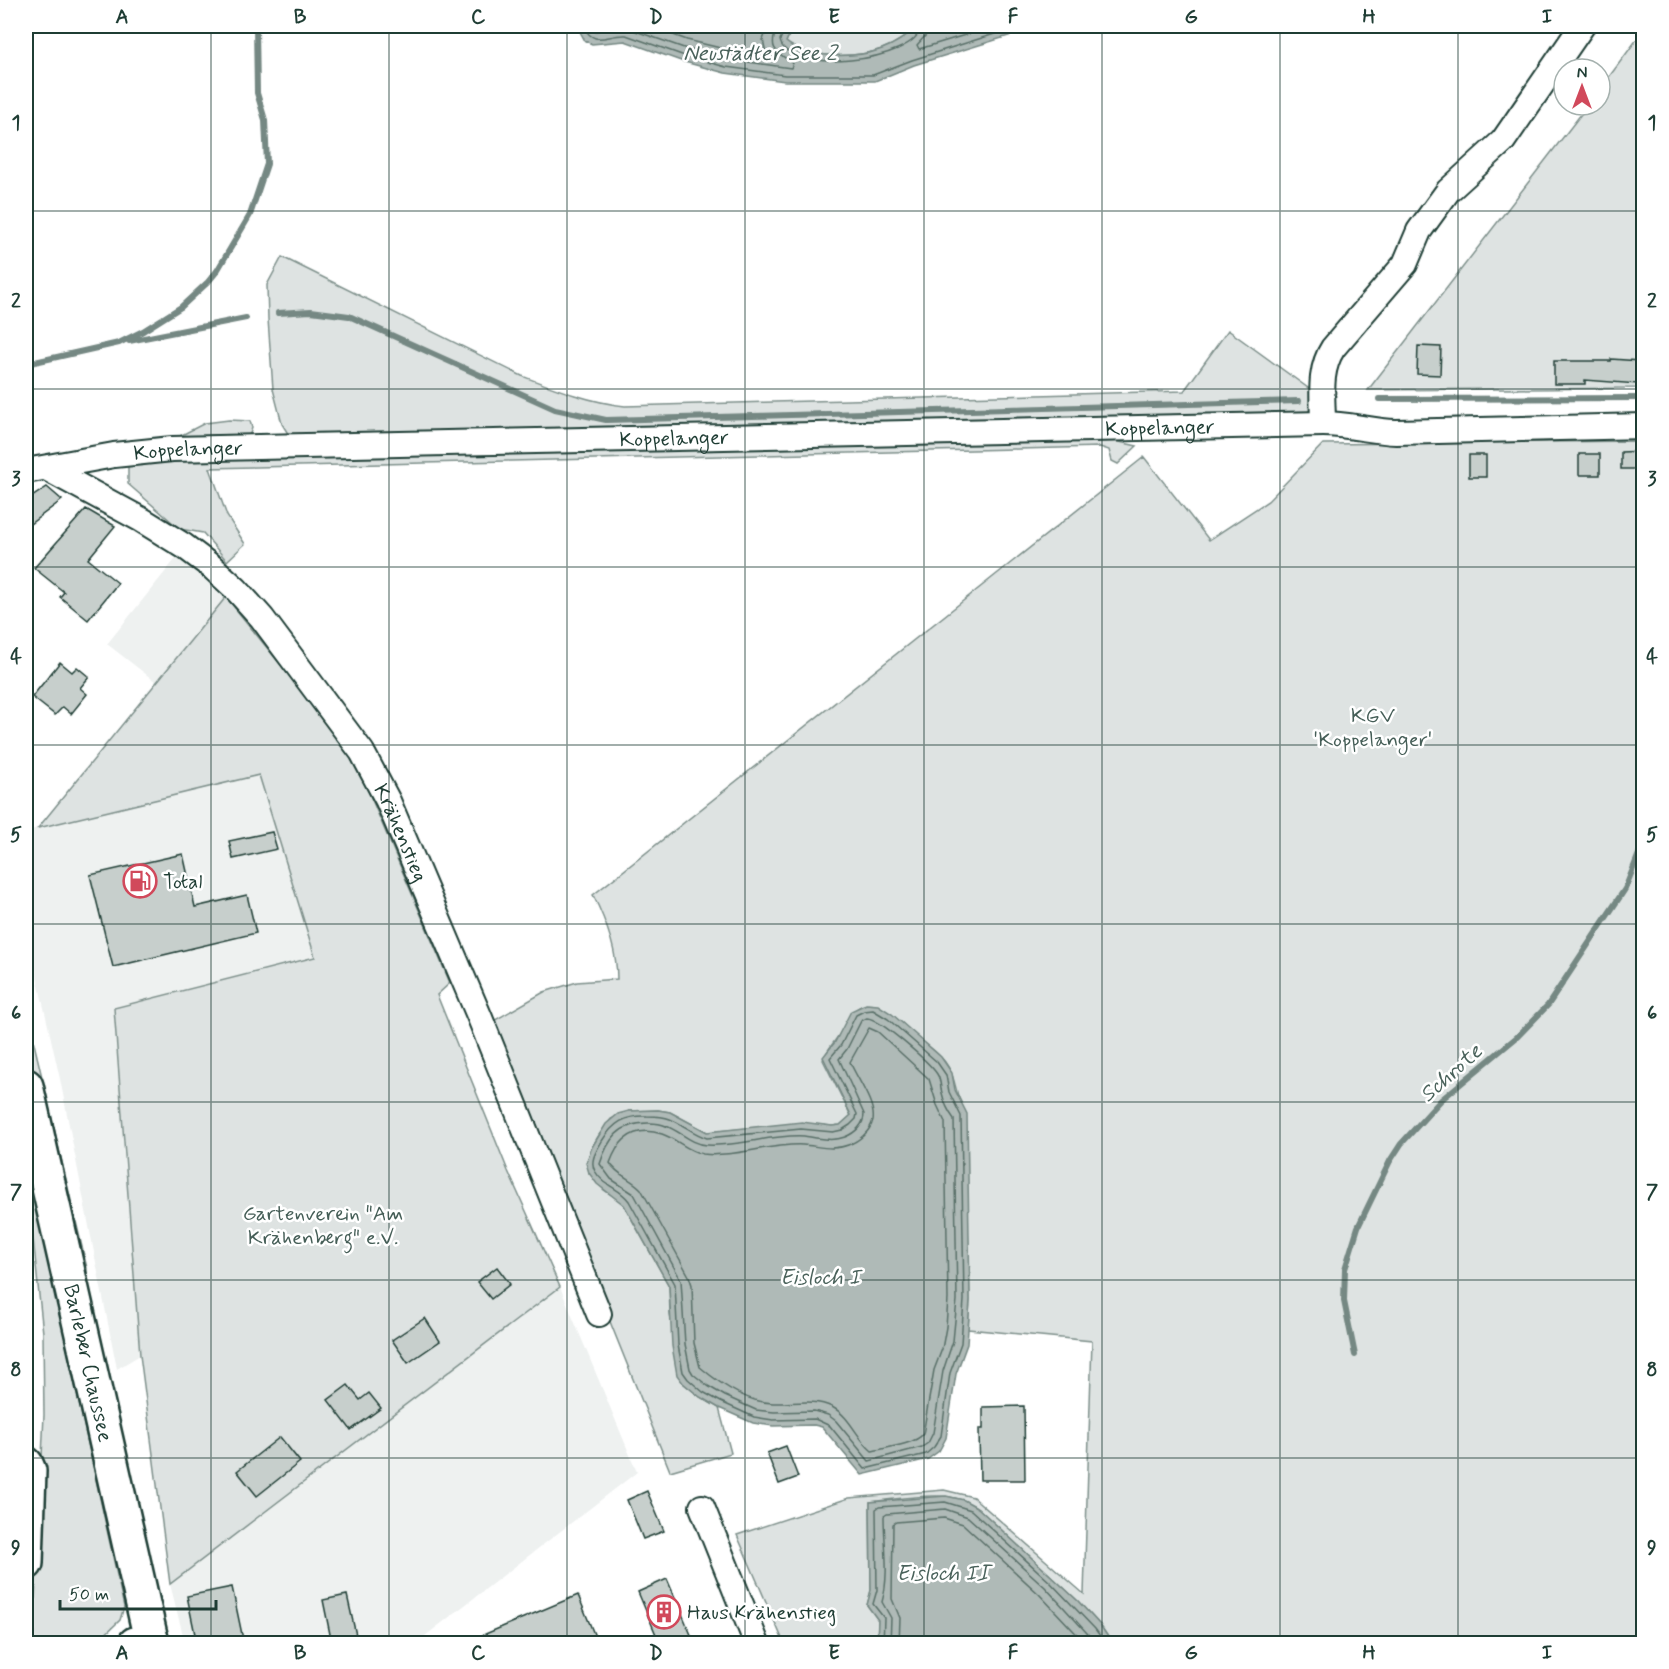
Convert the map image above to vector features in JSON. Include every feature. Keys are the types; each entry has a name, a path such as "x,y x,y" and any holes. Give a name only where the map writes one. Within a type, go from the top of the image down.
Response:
{"main road":[{"name":"Barleber Chaussee","path":"26,1086 146,1642"},
{"path":"26,1464 29,1471 26,1563"}],"street":[{"path":"1323,424 1323,371 1333,348 1405,264 1419,231 1448,191 1503,141 1582,26"},
{"name":"Koppelanger","path":"36,469 102,457 172,450 1323,424 1341,424 1396,432 1644,426"},
{"name":"Krähenstieg","path":"36,469 142,520 184,546 212,567 262,618 358,746 380,783 402,834 484,1029 599,1314"},
{"path":"702,1507 757,1644"}],"shaded area":[{"path":"178,556 226,597 156,682 107,644"},
{"path":"259,775 315,958 114,1009 140,1355 117,1369 60,1079 26,928 26,831"},
{"path":"560,1287 637,1472 416,1643 185,1643 170,1584"}],"green space":[{"path":"793,26 917,26 892,45 882,49 859,54 832,55 806,52 786,42"},
{"path":"1643,31 1643,388 1368,390 1579,117 1612,117 1612,73"},
{"path":"282,257 522,376 586,398 625,406 1184,391 1228,330 1315,393 1312,408 1303,418 290,437 282,424 273,389 268,319 267,285"},
{"path":"229,420 250,421 252,428 248,439 172,440 205,423"},
{"path":"1106,439 1137,446 1118,464 1112,461 1109,450 1100,447 210,468 227,516 245,544 227,561 203,533 180,529 128,484 128,465 136,460"},
{"name":"KGV 'Koppelanger'","path":"1643,441 1643,1643 1112,1643 1100,1625 1078,1601 978,1508 954,1498 926,1496 870,1502 871,1591 867,1605 878,1620 877,1643 784,1643 737,1535 849,1498 944,1490 973,1497 1084,1594 1092,1341 968,1329 970,1300 965,1111 959,1100 952,1073 939,1055 899,1020 880,1007 861,1006 853,1012 823,1060 851,1116 840,1125 802,1123 707,1132 670,1112 629,1111 611,1119 592,1147 589,1173 604,1190 622,1202 669,1286 670,1315 683,1383 700,1397 719,1408 731,1453 670,1471 490,1023 544,992 577,982 617,979 610,936 593,895 1144,457 1209,540 1268,501 1323,444"},
{"name":"Gartenverein \"Am Krähenberg\" e.V.","path":"226,597 352,753 450,983 437,995 508,1171 560,1287 170,1584 140,1355 114,1008 315,957 259,775 38,828"},
{"path":"32,1035 87,1268 88,1307 27,1045"},
{"path":"26,1171 28,1171 124,1607 120,1620 96,1643 33,1643 44,1415 43,1333"}],"water":[{"name":"Neustädter See 2","path":"577,26 793,26 786,42 795,48 819,54 846,55 872,52 892,45 917,26 1041,26 914,65 875,81 785,81 725,73 681,61 625,41 592,44 585,41"},
{"name":"Eisloch I","path":"866,1004 878,1005 892,1014 941,1057 952,1073 955,1090 967,1114 970,1300 967,1344 956,1374 946,1438 939,1451 928,1459 862,1475 822,1427 814,1425 773,1426 753,1423 719,1408 700,1397 683,1383 677,1375 672,1346 669,1286 624,1205 597,1184 589,1173 586,1163 592,1147 606,1124 618,1114 629,1111 670,1112 707,1132 802,1122 840,1125 851,1115 823,1057 835,1042 851,1011"},
{"name":"Eisloch II","path":"946,1496 964,1500 978,1508 1078,1601 1100,1625 1112,1643 877,1643 878,1620 867,1605 871,1590 870,1502"}],"building":[{"path":"1418,346 1441,347 1440,375 1417,374"},
{"path":"1611,359 1640,361 1638,384 1585,380 1585,384 1554,384 1554,361 1611,361"},
{"path":"1644,451 1644,469 1621,469 1621,452"},
{"path":"1579,454 1600,454 1600,475 1579,475"},
{"path":"1469,455 1486,455 1486,477 1469,477"},
{"path":"47,487 62,500 26,527 26,501"},
{"path":"86,509 115,526 88,559 118,583 88,620 60,597 64,592 34,568"},
{"path":"60,662 72,672 77,667 89,677 80,688 87,694 71,714 63,707 55,715 32,697"},
{"path":"272,832 277,849 233,859 229,841"},
{"path":"183,854 195,907 247,895 256,933 113,967 90,875"},
{"path":"497,1267 510,1284 491,1299 477,1282"},
{"path":"425,1318 440,1341 408,1363 392,1340"},
{"path":"348,1385 360,1400 369,1393 381,1408 351,1430 328,1400"},
{"path":"1024,1406 1025,1480 980,1480 979,1429 983,1429 983,1407"},
{"path":"280,1437 300,1462 257,1496 237,1471"},
{"path":"786,1446 798,1477 779,1484 767,1453"},
{"path":"647,1491 664,1531 643,1539 627,1500"},
{"name":"Haus Krähenstieg","path":"667,1579 695,1644 660,1644 638,1592"},
{"path":"232,1587 244,1644 197,1644 187,1596"},
{"path":"347,1595 358,1644 332,1644 323,1600"},
{"path":"578,1595 598,1644 464,1644 464,1643"}],"waterway":[{"path":"26,364 119,343 181,307 217,271 250,215 267,164 265,120 257,93 256,26"},
{"path":"278,313 311,311 349,316 555,409 606,420 1299,401"},
{"path":"129,341 246,318"},
{"path":"1379,399 1644,398"},
{"name":"Schrote","path":"1355,1355 1344,1301 1345,1269 1358,1227 1390,1161 1401,1144 1441,1100 1517,1037 1548,1005 1625,889 1644,841"}],"place":[{"name":"Total","path":"140,881"},
{"name":"Haus Krähenstieg","path":"664,1612"}]}
